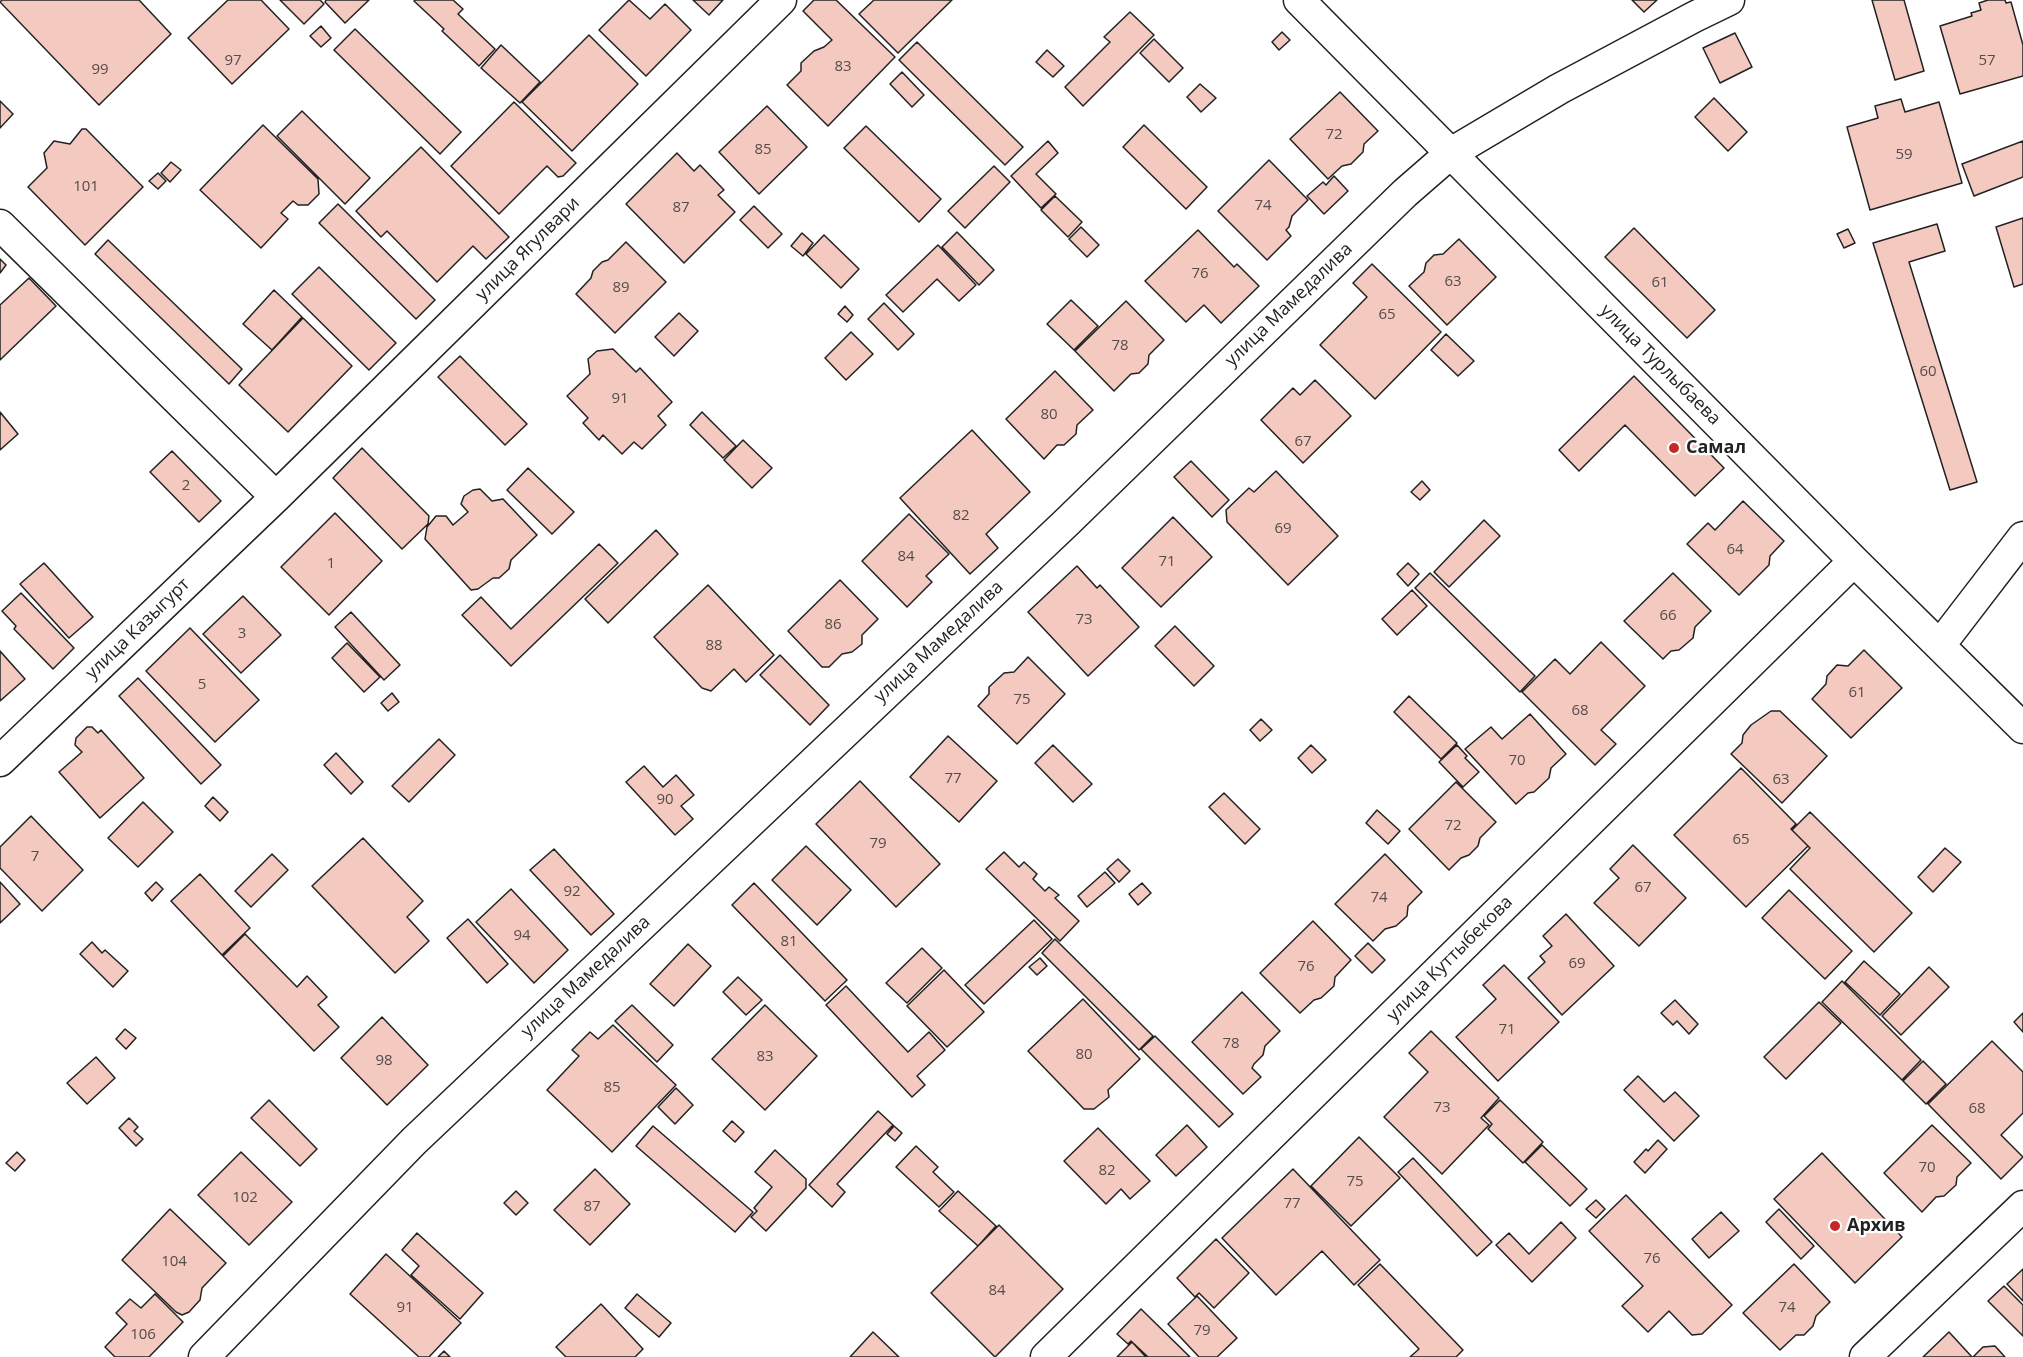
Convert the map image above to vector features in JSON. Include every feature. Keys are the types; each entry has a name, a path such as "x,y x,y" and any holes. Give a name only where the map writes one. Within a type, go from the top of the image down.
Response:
{"street":[{"name":"улица Ягулвари","path":"276,497 781,0"},
{"name":"улица Турлыбаева","path":"1299,0 1854,561 2023,728"},
{"name":"улица Мамедалива","path":"204,1357 414,1141 1067,522 1405,193 1451,153 1559,89 1729,0"},
{"path":"0,225 276,497"},
{"name":"улица Казыгурт","path":"0,762 276,497"},
{"path":"1940,645 2023,537"},
{"name":"улица Куттыбекова","path":"1046,1357 1854,561"},
{"path":"1865,1357 2023,1206"}],"building":[{"path":"2,0 139,0 171,34 99,105 0,2"},
{"path":"228,0 261,0 289,29 232,84 188,38"},
{"path":"280,0 320,0 324,4 304,24"},
{"path":"326,0 369,0 345,23 325,2"},
{"path":"415,0 453,0 463,9 458,14 495,49 479,66 442,31 444,29"},
{"path":"629,0 650,19 665,4 691,30 646,76 599,30"},
{"path":"693,0 723,0 709,15"},
{"path":"814,0 836,0 895,57 828,126 787,85 801,71 801,63 814,51 824,47 832,40 803,11"},
{"path":"874,0 952,0 898,53 859,14"},
{"path":"1632,0 1657,0 1644,12"},
{"path":"1872,0 1904,0 1924,71 1895,80"},
{"path":"1988,0 2011,2 2023,45 2023,76 1960,94 1940,26 1972,16 1971,13 1981,10 1979,3"},
{"path":"1130,12 1154,35 1083,106 1065,87 1110,42 1104,37"},
{"path":"321,26 331,38 321,47 310,36"},
{"path":"355,29 461,132 440,154 334,50"},
{"path":"1282,32 1290,40 1279,50 1272,42"},
{"path":"1735,33 1752,67 1720,83 1703,48"},
{"path":"589,35 638,84 572,151 522,102"},
{"path":"1154,39 1183,68 1169,82 1140,53"},
{"path":"917,42 1023,147 1005,165 899,60"},
{"path":"501,45 540,82 520,103 481,68"},
{"path":"1047,50 1064,66 1053,77 1036,62"},
{"path":"902,72 924,95 912,107 890,84"},
{"path":"1200,84 1216,98 1201,112 1187,97"},
{"path":"1340,92 1378,131 1364,144 1363,152 1351,164 1342,166 1328,179 1290,139"},
{"path":"1714,98 1747,132 1728,151 1695,117"},
{"path":"1901,99 1905,112 1939,102 1962,183 1870,210 1847,127 1878,118 1875,106"},
{"path":"0,101 13,114 0,128"},
{"path":"514,102 576,163 563,176 558,177 547,166 499,214 451,166"},
{"path":"767,106 807,147 759,194 719,152"},
{"path":"302,111 370,178 345,204 277,136"},
{"path":"263,125 318,179 319,194 308,205 298,205 293,201 281,213 288,219 261,248 200,190"},
{"path":"1144,125 1207,187 1186,209 1123,147"},
{"path":"866,126 941,199 919,222 844,148"},
{"path":"82,129 86,129 143,187 85,245 28,187 47,168 44,153 54,141 70,144"},
{"path":"1048,141 1058,153 1036,174 1056,194 1041,208 1011,176"},
{"path":"2023,141 2023,177 1974,196 1962,164"},
{"path":"421,147 509,237 486,259 473,246 437,282 387,231 381,237 356,211"},
{"path":"677,153 694,171 700,165 724,190 718,195 735,212 684,263 626,204"},
{"path":"1269,160 1308,200 1292,216 1286,230 1291,236 1267,260 1218,211"},
{"path":"171,162 181,170 170,182 161,173"},
{"path":"994,166 1010,182 965,228 948,211"},
{"path":"158,173 166,181 158,189 149,181"},
{"path":"1334,176 1348,191 1324,214 1307,196 1323,182 1326,185"},
{"path":"1055,196 1082,222 1068,237 1041,210"},
{"path":"338,204 435,300 416,319 319,223"},
{"path":"754,206 782,234 768,248 740,220"},
{"path":"2023,218 2023,284 2014,287 1996,227"},
{"path":"1937,224 1945,251 1909,262 1977,482 1950,490 1873,243"},
{"path":"1081,227 1099,245 1087,257 1069,239"},
{"path":"1634,228 1715,310 1687,338 1605,257"},
{"path":"1848,229 1855,243 1844,248 1837,234"},
{"path":"1198,230 1234,267 1237,264 1259,286 1221,323 1204,305 1186,322 1145,281"},
{"path":"957,232 994,270 979,285 942,247"},
{"path":"802,233 813,243 803,256 791,246"},
{"path":"824,235 859,269 841,288 806,254"},
{"path":"1459,239 1496,277 1447,325 1409,286 1424,272 1426,263 1434,255 1443,254"},
{"path":"108,240 242,369 229,384 95,254"},
{"path":"626,242 666,282 615,333 576,294 591,278 593,271"},
{"path":"938,245 976,285 959,301 937,279 903,312 886,295"},
{"path":"0,259 6,265 0,273"},
{"path":"1372,264 1441,332 1375,399 1320,345 1367,297 1353,283"},
{"path":"319,267 396,343 369,370 292,294"},
{"path":"29,278 56,306 0,360 0,305"},
{"path":"274,290 302,317 272,350 243,324"},
{"path":"1071,300 1098,326 1074,350 1047,324"},
{"path":"1126,301 1164,340 1149,355 1148,364 1139,373 1131,374 1114,391 1075,351"},
{"path":"884,303 914,334 898,350 868,319"},
{"path":"845,306 853,315 847,322 838,314"},
{"path":"679,313 698,331 674,356 655,337"},
{"path":"303,318 352,366 288,432 239,385"},
{"path":"851,332 873,354 846,380 825,358"},
{"path":"1446,334 1474,361 1458,376 1431,350"},
{"path":"613,349 636,372 640,368 672,402 658,416 666,425 642,449 634,442 622,454 603,435 599,440 583,423 588,418 567,396 590,374 588,359 597,351"},
{"path":"460,356 527,424 505,445 438,377"},
{"path":"1055,371 1093,410 1077,425 1076,434 1064,445 1057,445 1044,459 1006,419"},
{"path":"1634,376 1724,468 1695,496 1625,425 1579,471 1559,450"},
{"path":"1315,380 1351,416 1303,463 1261,420 1293,388 1300,395"},
{"path":"0,412 18,434 0,450"},
{"path":"702,412 736,446 723,458 690,425"},
{"path":"972,430 1030,492 986,534 998,548 970,574 900,498"},
{"path":"743,440 772,468 752,488 724,460"},
{"path":"362,448 429,516 428,524 402,549 333,478"},
{"path":"172,451 221,501 199,522 150,472"},
{"path":"1191,461 1229,500 1212,517 1174,477"},
{"path":"528,468 574,512 552,534 507,490"},
{"path":"1276,471 1338,536 1288,585 1227,522 1226,510 1249,488 1254,492"},
{"path":"1422,481 1430,490 1420,500 1411,492"},
{"path":"480,489 492,501 503,499 537,535 511,560 509,569 499,578 493,578 478,589 471,590 425,539 427,527 436,516 446,516 453,525 468,512 461,504 464,496 473,490"},
{"path":"1743,501 1784,541 1770,556 1769,565 1739,595 1687,544 1708,523 1715,530"},
{"path":"335,513 382,561 329,615 281,567"},
{"path":"909,514 949,554 926,576 932,582 907,607 862,561"},
{"path":"1173,517 1212,557 1161,607 1122,568"},
{"path":"1484,520 1500,536 1449,587 1434,572"},
{"path":"656,530 678,554 608,623 585,599"},
{"path":"599,544 618,563 511,666 462,615 481,597 511,629"},
{"path":"44,563 93,617 69,638 20,584"},
{"path":"1408,563 1419,574 1408,586 1397,574"},
{"path":"1077,566 1097,588 1100,585 1139,627 1088,676 1028,612"},
{"path":"1430,573 1535,676 1520,692 1415,588"},
{"path":"1673,573 1711,611 1695,627 1693,638 1679,650 1671,651 1663,659 1624,621"},
{"path":"840,580 878,619 862,635 862,644 852,652 842,654 829,667 822,667 788,631"},
{"path":"708,585 774,655 746,682 734,669 711,691 702,688 654,637"},
{"path":"1412,590 1427,606 1397,635 1382,619"},
{"path":"21,593 74,648 53,669 14,629 16,626 2,611"},
{"path":"243,596 281,635 241,673 203,634"},
{"path":"351,612 400,665 384,680 335,627"},
{"path":"1175,626 1214,666 1194,686 1155,646"},
{"path":"190,628 259,700 215,742 146,671"},
{"path":"1601,642 1645,686 1601,730 1616,744 1595,765 1522,692 1555,659 1570,674"},
{"path":"347,643 380,677 364,692 332,658"},
{"path":"1864,650 1902,688 1851,738 1812,699 1826,684 1827,676 1837,665 1848,666"},
{"path":"0,651 25,679 0,701"},
{"path":"780,655 829,705 810,725 760,675"},
{"path":"1028,657 1065,694 1017,744 978,706 989,694 989,687 1004,673 1014,672"},
{"path":"138,678 221,765 201,784 119,696"},
{"path":"392,693 399,702 388,711 381,703"},
{"path":"1409,696 1457,743 1441,759 1394,712"},
{"path":"1771,711 1780,711 1827,756 1782,803 1731,754 1742,743 1743,735 1751,725"},
{"path":"1530,714 1566,754 1551,768 1549,778 1516,804 1465,749 1491,727 1502,739"},
{"path":"1261,719 1272,730 1260,741 1250,730"},
{"path":"87,727 92,727 98,733 101,730 144,778 100,818 59,772 82,752 75,745 76,738"},
{"path":"948,736 997,781 959,822 910,777"},
{"path":"439,739 455,755 409,802 392,786"},
{"path":"1053,745 1092,784 1073,802 1035,763"},
{"path":"1311,745 1326,760 1312,773 1298,758"},
{"path":"1457,745 1467,756 1465,758 1479,772 1463,787 1439,762"},
{"path":"336,753 363,782 351,794 324,765"},
{"path":"644,766 663,787 676,775 694,795 681,806 693,819 675,835 626,782"},
{"path":"1741,768 1796,824 1791,829 1808,846 1746,907 1674,835"},
{"path":"860,781 940,864 896,907 816,824"},
{"path":"1456,782 1496,822 1480,838 1478,846 1449,870 1409,829"},
{"path":"1224,793 1260,829 1245,844 1209,807"},
{"path":"213,797 228,812 220,821 205,806"},
{"path":"143,802 173,832 138,867 108,838"},
{"path":"1377,810 1400,831 1388,844 1366,823"},
{"path":"1810,812 1912,913 1874,952 1790,869 1810,848 1792,830"},
{"path":"31,816 83,870 42,911 0,868 0,847"},
{"path":"363,838 423,901 407,917 429,941 395,973 312,886"},
{"path":"1633,845 1686,898 1639,946 1594,903 1619,878 1610,869"},
{"path":"806,846 851,890 817,925 772,880"},
{"path":"1945,848 1961,862 1933,892 1918,877"},
{"path":"554,849 614,914 591,935 530,870"},
{"path":"1004,852 1019,867 1024,862 1037,874 1033,879 1045,891 1049,887 1059,895 1055,898 1079,921 1060,941 986,869"},
{"path":"272,854 288,870 251,907 235,891"},
{"path":"1385,854 1422,892 1408,906 1407,916 1396,926 1385,929 1373,941 1335,904"},
{"path":"1118,859 1130,871 1119,882 1107,869"},
{"path":"1105,872 1115,883 1087,907 1078,896"},
{"path":"200,874 250,928 222,955 171,901"},
{"path":"0,882 20,904 0,923"},
{"path":"156,882 163,889 152,901 145,893"},
{"path":"754,883 847,980 825,1001 732,905"},
{"path":"1142,883 1151,893 1138,905 1129,894"},
{"path":"511,889 568,950 534,983 476,922"},
{"path":"1789,890 1852,951 1825,979 1762,918"},
{"path":"1566,914 1614,966 1562,1015 1528,978 1545,962 1540,956 1552,946 1543,936"},
{"path":"468,919 508,964 487,983 447,938"},
{"path":"1034,920 1052,939 984,1004 965,985"},
{"path":"1313,921 1351,960 1335,977 1334,986 1300,1013 1260,973"},
{"path":"245,934 297,987 307,976 327,997 318,1005 339,1027 314,1051 223,956"},
{"path":"1055,939 1153,1036 1139,1050 1042,953"},
{"path":"92,942 102,953 105,950 128,971 113,987 80,954"},
{"path":"1368,943 1385,960 1372,973 1355,956"},
{"path":"688,944 711,966 674,1006 650,984"},
{"path":"922,948 942,968 907,1003 886,983"},
{"path":"1040,958 1047,966 1037,975 1029,967"},
{"path":"1864,961 1900,994 1880,1015 1845,982"},
{"path":"1504,965 1559,1022 1498,1081 1456,1037 1496,999 1483,985"},
{"path":"1929,967 1949,987 1901,1035 1882,1016"},
{"path":"944,970 984,1012 947,1047 907,1006"},
{"path":"738,977 762,1000 746,1015 723,992"},
{"path":"1842,981 1921,1060 1902,1080 1822,1002"},
{"path":"846,986 908,1052 929,1032 945,1050 917,1076 925,1085 912,1097 826,1005"},
{"path":"1242,992 1280,1031 1265,1046 1263,1055 1252,1068 1261,1077 1243,1094 1192,1042"},
{"path":"1083,999 1140,1059 1108,1090 1109,1097 1094,1109 1084,1109 1028,1051"},
{"path":"1675,1000 1698,1024 1689,1034 1677,1021 1673,1025 1661,1013"},
{"path":"1819,1002 1841,1023 1786,1079 1764,1057"},
{"path":"632,1005 673,1045 657,1062 615,1021"},
{"path":"765,1005 817,1056 765,1110 712,1059"},
{"path":"2023,1013 2023,1032 2014,1022"},
{"path":"382,1017 428,1065 387,1105 341,1058"},
{"path":"613,1025 676,1085 612,1152 547,1090 579,1056 572,1050 590,1032 598,1039"},
{"path":"125,1029 136,1038 126,1049 116,1039"},
{"path":"1431,1031 1499,1098 1481,1118 1489,1125 1442,1174 1384,1117 1428,1072 1409,1053"},
{"path":"1155,1036 1233,1114 1219,1127 1141,1049"},
{"path":"1992,1041 2023,1072 2023,1113 2001,1135 2023,1157 2001,1179 1928,1104"},
{"path":"96,1057 115,1078 87,1104 67,1083"},
{"path":"1923,1061 1946,1084 1926,1104 1903,1081"},
{"path":"1638,1076 1664,1102 1675,1092 1699,1116 1674,1141 1624,1090"},
{"path":"676,1088 693,1105 675,1124 658,1107"},
{"path":"269,1100 317,1149 300,1166 251,1118"},
{"path":"1500,1100 1543,1142 1523,1163 1488,1129 1492,1124 1484,1116"},
{"path":"878,1111 893,1125 837,1184 845,1192 832,1207 809,1185"},
{"path":"129,1118 138,1127 134,1131 143,1139 136,1146 119,1128"},
{"path":"732,1121 744,1132 735,1142 723,1131"},
{"path":"1187,1125 1207,1147 1176,1176 1156,1155"},
{"path":"1932,1125 1971,1163 1957,1177 1956,1185 1944,1196 1936,1197 1922,1212 1884,1173"},
{"path":"653,1126 753,1212 735,1232 636,1146"},
{"path":"894,1126 902,1133 895,1141 887,1134"},
{"path":"1098,1128 1150,1181 1130,1199 1121,1189 1106,1204 1064,1161"},
{"path":"1359,1137 1400,1178 1351,1226 1311,1186"},
{"path":"1658,1140 1667,1149 1645,1173 1634,1162"},
{"path":"1542,1145 1587,1189 1570,1206 1525,1162"},
{"path":"916,1146 938,1167 933,1172 954,1192 939,1207 896,1167"},
{"path":"775,1150 806,1179 806,1188 766,1231 751,1217 757,1211 754,1208 772,1187 755,1172"},
{"path":"17,1152 25,1160 15,1171 6,1163"},
{"path":"241,1152 292,1202 249,1245 198,1195"},
{"path":"1822,1153 1902,1237 1855,1283 1774,1199"},
{"path":"1413,1158 1492,1242 1477,1256 1398,1172"},
{"path":"595,1169 630,1204 590,1245 554,1210"},
{"path":"1293,1169 1380,1260 1354,1285 1322,1251 1276,1295 1222,1238"},
{"path":"516,1191 528,1203 516,1215 504,1203"},
{"path":"958,1191 996,1226 978,1246 939,1211"},
{"path":"1626,1195 1732,1305 1702,1334 1692,1335 1669,1311 1648,1332 1622,1306 1643,1286 1589,1231"},
{"path":"1596,1200 1605,1209 1596,1218 1586,1209"},
{"path":"170,1209 226,1263 202,1288 200,1300 189,1312 182,1315 176,1312 122,1260"},
{"path":"1779,1209 1814,1246 1801,1259 1766,1222"},
{"path":"1721,1212 1739,1231 1709,1258 1692,1239"},
{"path":"1561,1222 1576,1238 1532,1282 1496,1245 1509,1233 1529,1254"},
{"path":"999,1225 1063,1289 995,1357 931,1293"},
{"path":"417,1233 483,1293 460,1319 411,1275 419,1266 402,1250"},
{"path":"1216,1239 1249,1273 1214,1308 1199,1293 1195,1297 1177,1278"},
{"path":"386,1254 461,1323 429,1357 419,1357 350,1294"},
{"path":"1380,1264 1463,1350 1456,1357 1410,1357 1419,1349 1358,1285"},
{"path":"1794,1264 1830,1302 1816,1316 1813,1326 1804,1335 1796,1335 1780,1350 1743,1313"},
{"path":"2023,1269 2023,1301 2007,1284"},
{"path":"2004,1286 2023,1305 2023,1336 1988,1301"},
{"path":"155,1294 183,1322 149,1357 115,1357 105,1347 127,1324 116,1313 130,1299 141,1308"},
{"path":"637,1294 671,1323 659,1337 625,1308"},
{"path":"1197,1296 1237,1338 1217,1357 1199,1357 1168,1324"},
{"path":"601,1304 643,1349 635,1357 566,1357 556,1347"},
{"path":"1141,1309 1190,1357 1148,1357 1131,1341 1128,1344 1117,1334"},
{"path":"873,1332 899,1357 850,1357"},
{"path":"1949,1332 1972,1357 1923,1357"},
{"path":"1132,1342 1146,1357 1117,1357"},
{"path":"1995,1346 2005,1357 1973,1357 1983,1347"},
{"path":"444,1351 450,1357 438,1357"}],"place":[{"name":"Самал","path":"1674,448"},
{"name":"Архив","path":"1835,1226"}]}
